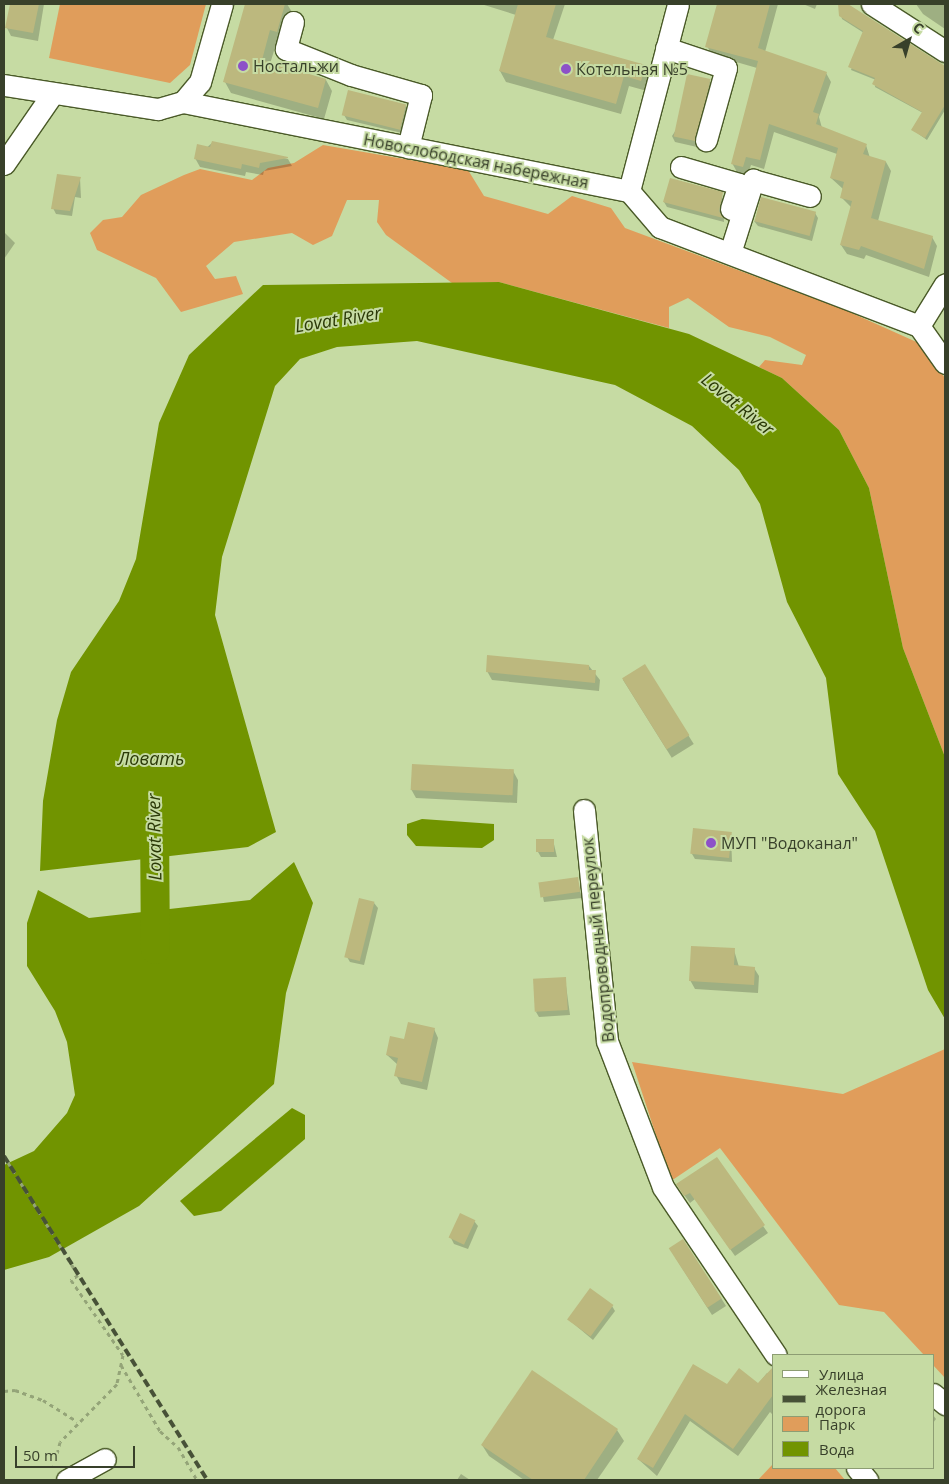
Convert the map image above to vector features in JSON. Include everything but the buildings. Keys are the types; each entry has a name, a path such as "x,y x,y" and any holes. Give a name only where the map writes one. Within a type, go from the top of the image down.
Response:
{"street":[{"path":"183,102 200,82 222,4"},
{"path":"678,4 628,191 660,226 919,326 945,364"},
{"path":"872,4 945,51"},
{"path":"293,22 286,49 351,75 420,95 408,147"},
{"path":"666,48 726,68 706,140"},
{"name":"Новослободская набережная","path":"4,85 158,109 183,102 628,191"},
{"path":"4,164 53,93"},
{"path":"681,167 739,184 725,251"},
{"path":"725,251 752,180 810,196"},
{"path":"919,326 945,284"},
{"name":"Водопроводный переулок","path":"584,810 607,1041 663,1187 775,1354"},
{"path":"934,1395 945,1404"},
{"path":"59,1477 105,1459"},
{"path":"858,1469 867,1480"}],"path":[{"path":"4,1156 78,1275 71,1280 123,1355 117,1384 77,1421 60,1442 59,1477"},
{"path":"121,1364 160,1431 178,1447 197,1480"},
{"path":"4,1391 15,1390 43,1400 77,1421"}],"green space":[{"path":"60,4 206,4 190,65 170,83 49,58"},
{"path":"323,145 468,170 484,196 548,214 572,196 611,208 625,228 845,310 921,344 945,378 945,757 903,648 869,488 839,430 782,378 759,367 765,360 802,365 806,355 770,337 729,327 688,298 669,307 669,328 499,282 452,283 386,235 377,222 379,200 347,200 332,236 313,245 292,233 234,242 206,266 215,279 236,276 243,294 181,312 156,278 97,250 90,233 103,220 122,217 141,195 184,175 200,169 252,180 268,168 294,163"},
{"path":"945,1049 945,1378 934,1366 934,1354 923,1354 884,1312 839,1305 720,1148 671,1181 632,1062 843,1094"},
{"path":"772,1465 772,1469 836,1469 845,1480 758,1480"}],"water":[{"name":"Ловать","path":"499,282 689,334 782,378 839,430 869,488 903,648 945,757 945,1019 928,990 875,831 838,774 826,678 787,602 760,504 739,470 692,426 615,385 417,341 337,347 300,359 275,386 222,557 215,615 276,832 248,847 40,871 43,801 57,720 71,672 119,601 136,559 159,423 189,355 263,285"},
{"path":"422,819 494,824 494,840 482,848 416,846 407,835 407,824"},
{"path":"294,862 313,903 286,993 274,1084 139,1206 49,1257 4,1270 4,1165 34,1151 67,1113 75,1095 67,1042 55,1011 27,966 27,923 38,890 89,918 250,900"},
{"path":"292,1108 305,1115 305,1139 221,1211 194,1216 180,1201"}],"waterway":[{"name":"Lovat River","path":"154,818 155,949"}],"railway":[{"path":"4,1156 207,1480"}],"place":[{"name":"Ностальжи","path":"243,66"},
{"name":"Котельная №5","path":"566,69"},
{"name":"МУП \"Водоканал\"","path":"711,843"}]}
